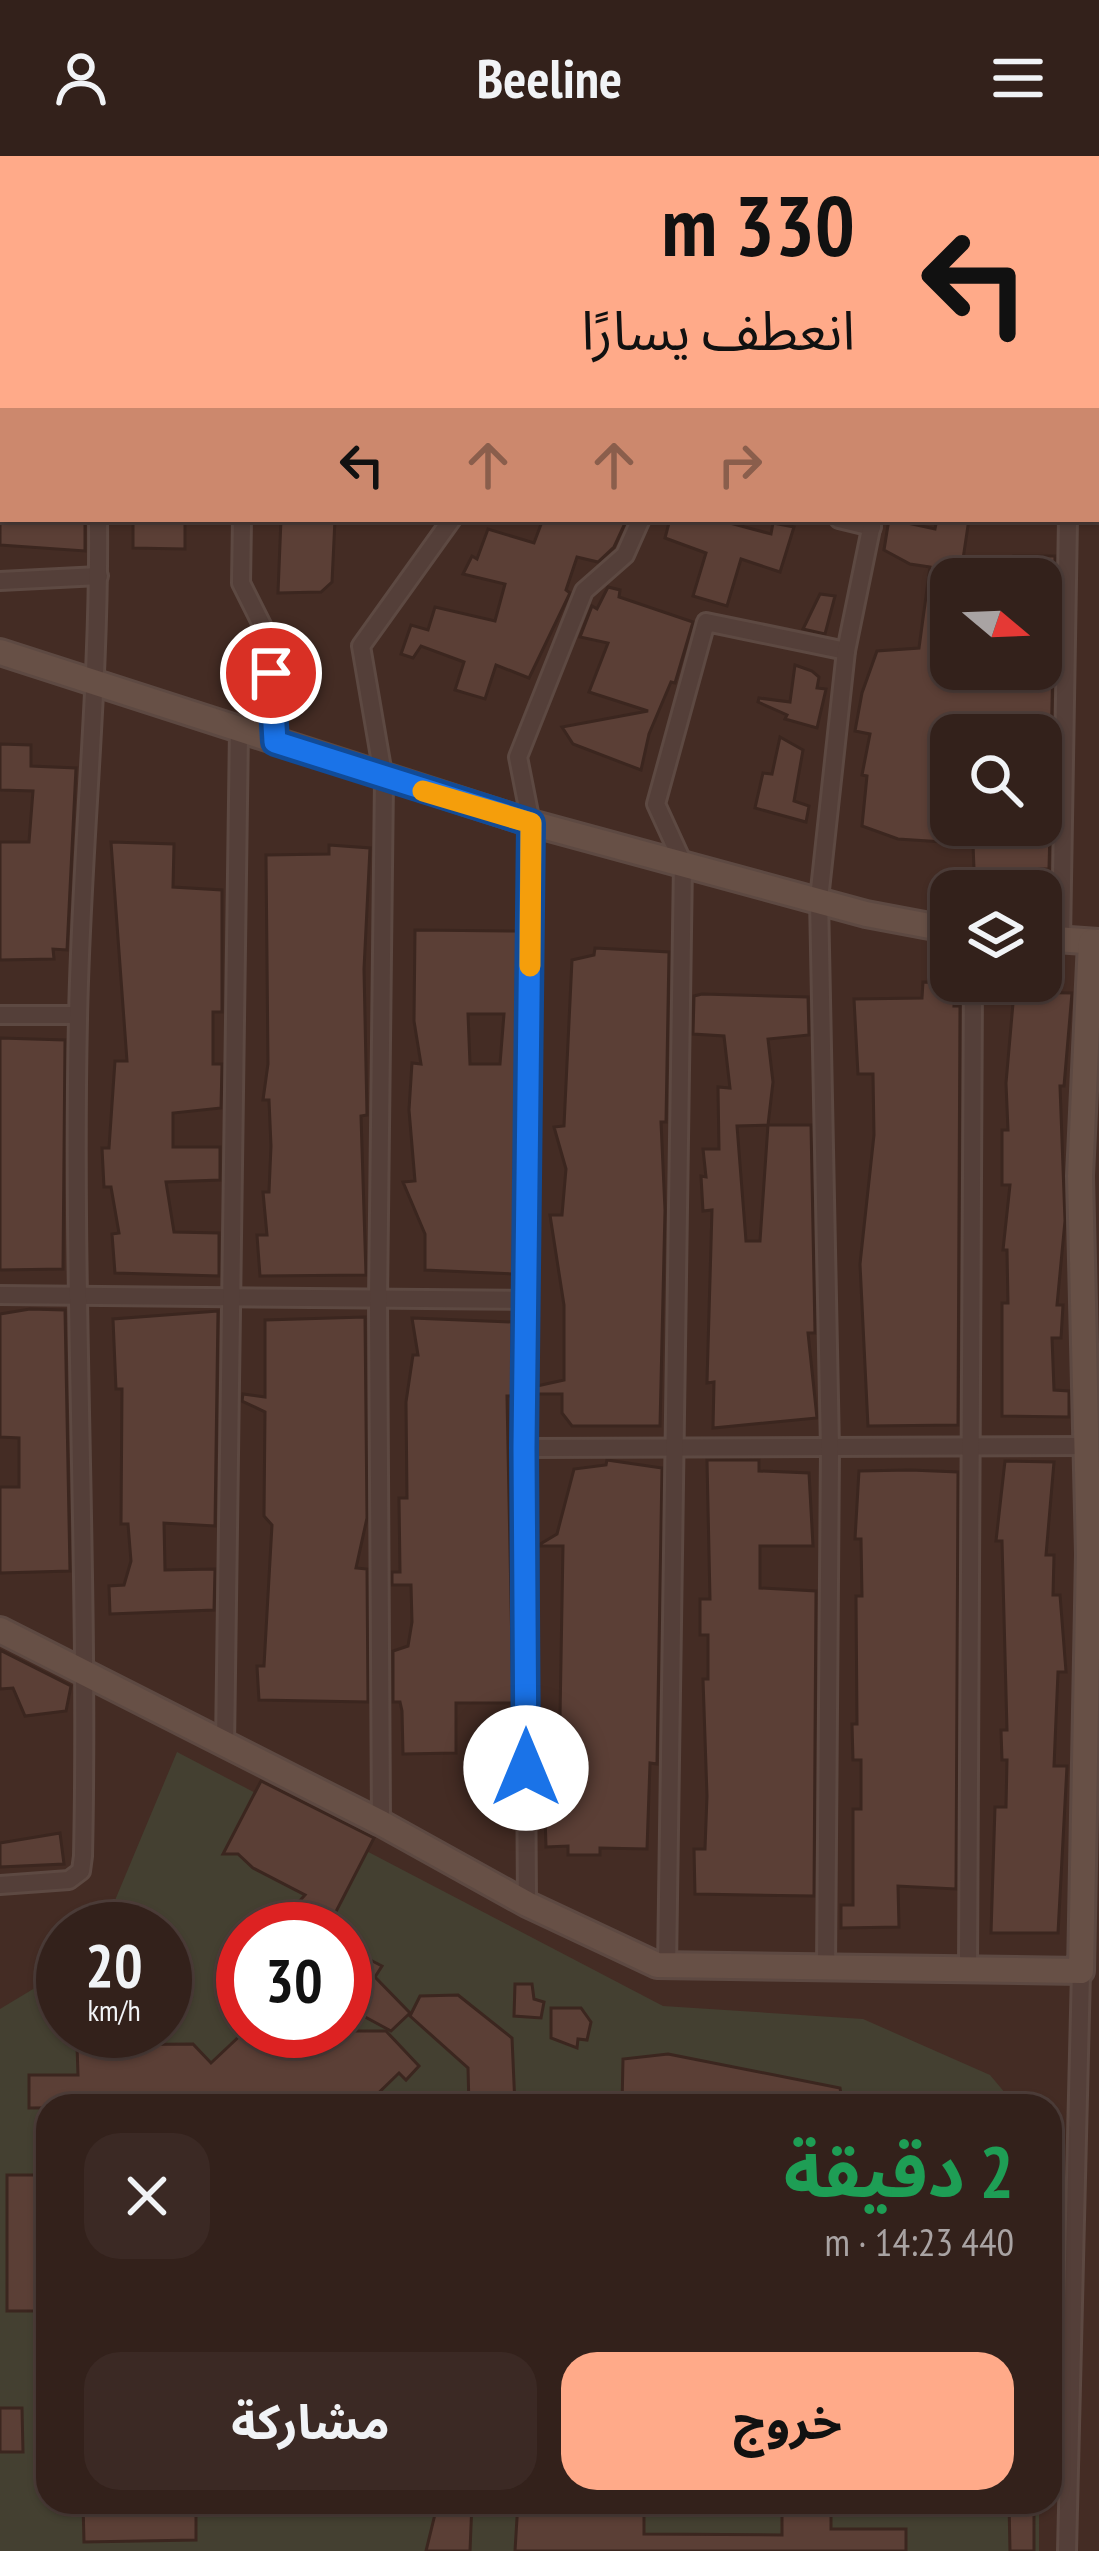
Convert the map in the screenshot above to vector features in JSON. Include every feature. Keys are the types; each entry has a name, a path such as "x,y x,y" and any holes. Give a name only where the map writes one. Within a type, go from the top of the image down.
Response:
{"street":[{"path":"0,1885 69,1880 81,1871 87,1673 76,1297 77,1015 97,686 98,522"},
{"path":"242,522 241,583 269,639 275,742"},
{"path":"380,1823 378,1301 384,779 361,646 450,522"},
{"path":"527,1904 524,1448 531,823 518,757 584,591 625,555 640,522"},
{"path":"1054,870 1068,522"},
{"path":"826,1969 830,1449 819,899 846,651 873,523"},
{"path":"0,581 99,576"},
{"path":"667,1968 683,862 656,804 701,628 714,622 846,651"},
{"path":"0,652 531,823 930,927"},
{"path":"225,1746 239,729"},
{"path":"1062,940 1095,942 1088,1446 1094,1554 1067,2551"},
{"path":"968,1970 973,1002"},
{"path":"0,1015 77,1015"},
{"path":"0,1295 526,1300"},
{"path":"524,1448 1088,1446"},
{"path":"0,1630 380,1823 527,1904 667,1968 1081,1971"}],"shaded area":[{"path":"177,1752 663,2006 863,2019 990,2075 1006,2094 36,2094 36,2514 1039,2514 1039,2551 0,2551 0,2009 36,1987 36,2058 192,2058 192,1902 114,1902"}],"building":[{"path":"0,522 85,522 85,551 0,545"},
{"path":"133,522 185,522 185,549 133,548"},
{"path":"281,522 335,522 332,582 321,592 278,593"},
{"path":"542,522 626,522 614,547 598,562 577,557 566,590 570,593 529,678 496,665 485,699 455,690 464,662 421,646 413,658 401,654 411,625 428,630 435,607 495,621 505,584 463,574 472,556 477,559 488,529 534,543"},
{"path":"669,522 726,522 771,534 773,523 794,527 780,572 741,559 727,606 693,596 706,553 665,538"},
{"path":"889,522 935,529 936,522 969,522 963,558 930,558 930,567 910,564 884,550"},
{"path":"930,567 930,690 1052,690 1052,714 930,714 930,841 898,839 862,826 867,776 862,775 870,734 855,731 877,651 919,648"},
{"path":"608,587 620,590 619,597 693,622 675,683 671,682 649,734 641,770 573,744 562,727 648,711 589,692 608,643 580,637 592,606 597,609"},
{"path":"820,594 835,596 825,634 803,629"},
{"path":"795,665 812,671 819,677 817,688 826,689 817,728 785,719 787,715 758,702 759,698 790,702"},
{"path":"780,737 803,750 794,801 809,806 806,822 755,808 763,773 772,774"},
{"path":"0,744 31,745 31,766 76,768 67,950 53,949 54,959 0,960 0,842 29,842 33,791 0,790"},
{"path":"111,842 174,844 173,887 222,890 222,1012 213,1012 213,1064 222,1064 221,1108 173,1113 173,1147 220,1147 220,1180 166,1182 174,1232 219,1233 219,1276 115,1273 112,1234 119,1233 111,1187 104,1187 102,1148 109,1148 115,1061 127,1061"},
{"path":"329,845 370,848 364,969 367,1115 361,1116 366,1275 260,1276 257,1235 267,1235 263,1192 269,1192 271,1146 269,1100 263,1100 268,1064 266,855 329,854"},
{"path":"973,846 1050,846 1049,869 974,869"},
{"path":"415,930 517,931 513,1274 425,1270 425,1234 403,1182 415,1181 409,1110 412,1063 421,1064 414,1021","holes":["468,1014 504,1014 500,1064 470,1064"]},
{"path":"595,948 669,952 666,1122 661,1122 665,1210 660,1426 572,1426 562,1413 562,1394 537,1394 537,1386 564,1380 564,1305 550,1215 562,1215 566,1169 554,1127 564,1126 572,960 594,955"},
{"path":"923,982 930,982 930,1002 960,1006 958,1425 868,1426 860,1264 874,1135 873,1074 858,1074 854,999 922,998"},
{"path":"1062,993 1072,993 1064,1086 1060,1086 1065,1221 1057,1305 1063,1305 1061,1338 1052,1338 1054,1390 1069,1391 1069,1417 1002,1416 1002,1303 1008,1303 1007,1250 1003,1250 1010,1185 1002,1185 1002,1130 1008,1130 1006,1083 1013,1002 1062,1002"},
{"path":"694,996 808,997 809,1035 768,1039 773,1082 768,1125 811,1125 815,1333 808,1333 817,1418 713,1428 714,1382 707,1383 712,1210 703,1211 701,1176 706,1177 703,1149 719,1149 718,1087 730,1088 724,1036 693,1034","holes":["768,1125 760,1241 746,1241 737,1126"]},
{"path":"0,1038 65,1040 63,1269 0,1270"},
{"path":"65,1310 70,1571 0,1573 0,1487 19,1487 19,1438 0,1437 0,1314"},
{"path":"218,1311 215,1526 164,1523 165,1570 215,1569 214,1610 110,1614 109,1586 124,1585 131,1561 128,1524 121,1524 122,1389 116,1389 113,1319"},
{"path":"365,1317 367,1518 356,1568 367,1569 368,1702 259,1700 257,1666 264,1666 272,1525 264,1516 265,1412 242,1401 243,1394 265,1397 265,1320"},
{"path":"412,1318 512,1322 512,1396 507,1396 513,1703 456,1703 456,1753 403,1754 402,1711 400,1702 393,1702 393,1651 408,1646 412,1622 411,1585 392,1585 392,1572 400,1572 399,1498 407,1498 406,1402 413,1355 418,1355"},
{"path":"607,1460 662,1468 657,1764 650,1763 647,1849 600,1848 600,1855 568,1855 568,1846 546,1847 545,1815 557,1815 564,1758 555,1717 560,1717 563,1546 537,1546 557,1534 574,1469 606,1465"},
{"path":"707,1460 759,1460 759,1471 809,1473 813,1546 760,1546 760,1588 816,1591 814,1896 695,1894 694,1849 705,1849 707,1796 703,1679 708,1679 708,1635 700,1635 700,1599 710,1599"},
{"path":"1005,1461 1054,1462 1046,1555 1054,1555 1053,1595 1060,1595 1066,1672 1058,1672 1054,1766 1067,1766 1058,1933 991,1933 995,1807 1006,1807 1007,1760 1002,1760 1001,1730 1007,1730 1002,1541 996,1541"},
{"path":"859,1471 958,1472 956,1889 898,1886 899,1927 841,1928 841,1905 853,1905 853,1809 861,1809 861,1760 853,1760 852,1724 857,1724 856,1596 862,1596 861,1539 855,1539"},
{"path":"0,1650 71,1686 66,1711 25,1716 13,1688 0,1689"},
{"path":"261,1781 374,1838 341,1902 299,1902 305,1895 253,1868 238,1854 223,1854"},
{"path":"60,1833 64,1864 0,1867 0,1843"},
{"path":"372,1961 382,1966 375,1977 410,2013 391,2031 372,2021"},
{"path":"515,1984 532,1984 534,1999 544,2002 541,2018 514,2016"},
{"path":"458,1995 512,2038 514,2094 469,2094 468,2068 410,2016 420,1996"},
{"path":"551,2008 581,2008 591,2022 587,2040 578,2039 577,2048 551,2038"},
{"path":"372,2031 386,2031 419,2066 406,2080 399,2073 377,2094 36,2094 36,2108 29,2108 29,2075 78,2075 77,2058 192,2058 193,2044 211,2063 216,2058 372,2058"},
{"path":"668,2054 840,2088 841,2094 622,2094 623,2059"},
{"path":"7,2175 36,2175 36,2311 7,2311"},
{"path":"0,2408 22,2408 23,2452 0,2452"},
{"path":"83,2514 196,2514 196,2540 84,2542"},
{"path":"435,2514 472,2514 470,2551 426,2551"},
{"path":"517,2514 644,2514 644,2534 782,2535 782,2514 831,2514 831,2529 906,2529 906,2551 515,2551"},
{"path":"1009,2514 1034,2514 1034,2551 1010,2551"}],"slow traffic":[{"path":"423,791 531,823 530,966"}],"route":[{"path":"271,673 275,742 531,823 524,1448 526,1768"}]}
